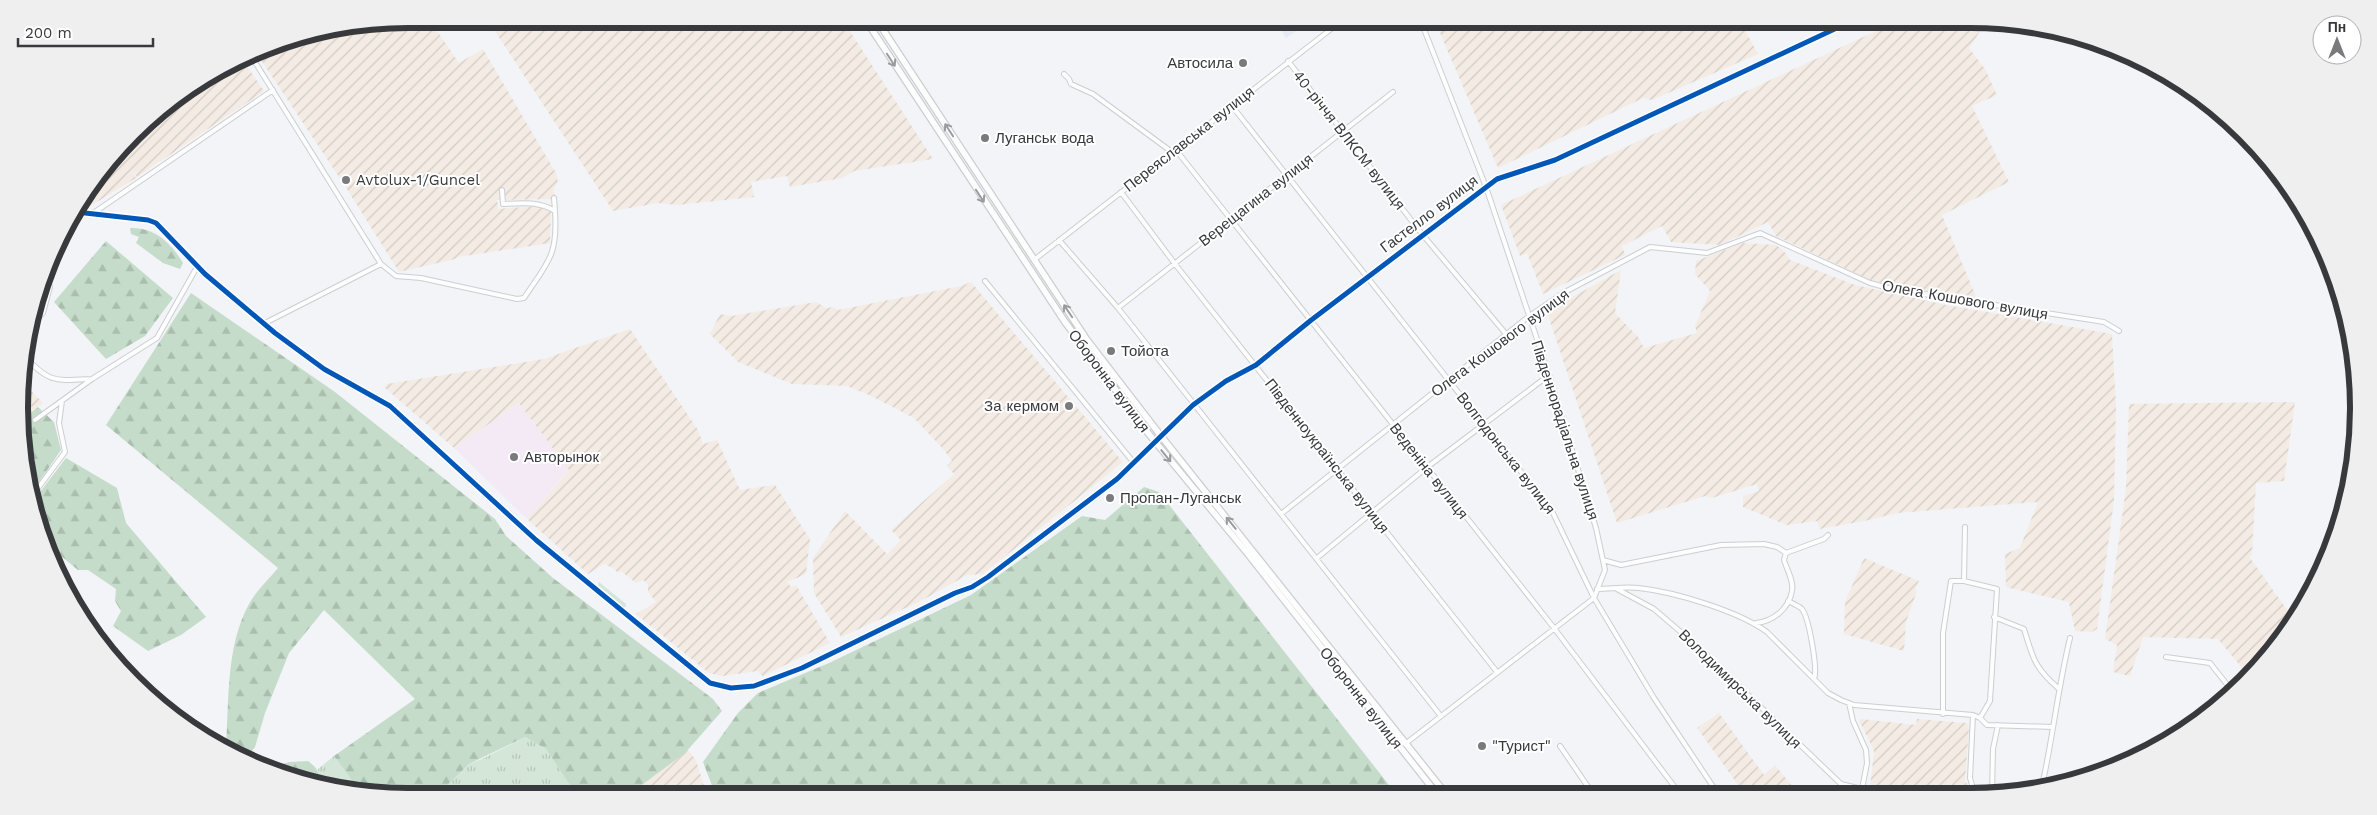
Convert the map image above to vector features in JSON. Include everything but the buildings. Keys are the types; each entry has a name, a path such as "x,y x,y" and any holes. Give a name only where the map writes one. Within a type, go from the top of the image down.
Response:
{"main road":[{"name":"Оборонна вулиця","path":"871,28 1042,290 1156,442 1248,554 1432,788"},
{"name":"Оборонна вулиця","path":"882,28 1087,340 1160,436 1441,788"}],"street":[{"name":"Переяславська вулиця","path":"1034,260 1332,28"},
{"name":"Південнорадіальна вулиця","path":"1424,28 1486,187 1549,375 1596,528 1605,570 1594,598"},
{"name":"Гастелло вулиця","path":"82,211 92,214 148,220 156,223 197,267 275,333 324,369 390,406 536,540 702,677 710,683 731,688 754,686 802,668 955,593 972,587 1116,479 1193,405 1226,381 1256,365 1422,234 1497,179 1555,160 1837,28"},
{"path":"254,60 381,264 396,276 421,278 517,299 524,298 554,250 556,235 554,198"},
{"name":"40-річчя ВЛКСМ вулиця","path":"1288,62 1422,234 1506,334"},
{"name":"Веденіна вулиця","path":"1064,74 1071,84 1093,94 1174,151 1554,628 1675,788"},
{"path":"92,214 273,90"},
{"name":"Верещагина вулиця","path":"1118,308 1393,92"},
{"name":"Волгодонська вулиця","path":"1232,106 1552,511 1594,598"},
{"path":"502,190 503,204 536,203 545,205 554,211"},
{"name":"Південноукраїнська вулиця","path":"1121,192 1370,514 1497,672"},
{"name":"Олега Кошового вулиця","path":"1281,514 1528,317 1565,292 1650,248 1707,252 1760,233 1870,283 1884,287 2104,322 2118,331"},
{"path":"1059,240 1118,308 1440,715"},
{"path":"265,323 381,264"},
{"path":"35,420 92,379 157,338 197,267"},
{"path":"985,281 1134,463"},
{"path":"38,318 43,313 50,287 47,287"},
{"path":"30,362 42,374 58,381 92,379"},
{"path":"1317,558 1426,468 1549,375"},
{"path":"37,490 65,452 59,423 62,401"},
{"path":"1964,581 1965,527"},
{"path":"1786,553 1824,540 1828,535"},
{"path":"1603,560 1621,565 1721,545 1764,544 1777,547 1786,553"},
{"path":"1756,623 1765,622 1778,615 1788,601 1792,591 1791,580 1784,560 1786,553"},
{"path":"1943,714 1945,616 1951,581 1964,581 1997,589 1990,701 1980,718"},
{"path":"1596,589 1637,587 1682,596 1756,623 1828,694 1848,703 1943,714 1973,715 1988,725 2053,727"},
{"name":"Володимирська вулиця","path":"1616,588 1654,609 1696,645 1841,784 1854,788"},
{"path":"1405,744 1440,715 1594,598 1654,698 1714,788"},
{"path":"1788,601 1802,609 1806,620 1814,657 1814,679"},
{"path":"1994,617 2024,629 2041,673 2058,688"},
{"path":"2043,780 2058,688 2070,638"},
{"path":"2166,657 2210,663 2228,686"},
{"path":"1848,703 1853,721 1866,750 1867,763 1863,788"},
{"path":"1973,715 1970,778 1973,788"},
{"path":"1992,787 1993,749 1998,725"},
{"path":"1560,746 1589,788"}],"shaded area":[{"path":"383,28 435,28 459,63 483,49 556,173 558,182 553,191 557,199 497,200 498,209 537,206 551,211 550,243 458,257 399,272 345,186 259,57 309,40"},
{"path":"493,28 848,28 933,159 854,171 842,178 790,187 787,176 751,182 754,197 677,205 658,203 613,211"},
{"path":"1280,28 1300,28 1286,38"},
{"path":"1438,28 1744,28 1758,54 1652,100 1643,98 1498,168"},
{"path":"1883,28 1982,28 1969,48 1985,69 1997,95 1972,106 2009,182 1942,215 1977,299 1896,287 1871,280 1776,236 1768,222 1720,245 1671,242 1662,226 1622,246 1625,255 1543,294 1527,253 1520,256 1501,205"},
{"path":"245,64 264,91 137,177 132,171 136,178 87,208 86,206 106,176 157,122 176,106 217,78"},
{"path":"1743,243 1776,245 1784,251 1790,260 1855,285 1946,305 2112,334 2116,406 2114,500 2097,629 2092,632 2075,631 2069,602 2006,587 2005,554 2020,548 2038,502 1897,513 1820,529 1817,521 1787,525 1743,507 1743,496 1759,491 1757,484 1712,498 1705,496 1617,523 1548,315 1549,310 1621,270 1615,313 1639,338 1644,348 1697,333 1695,326 1710,291 1695,274 1696,261"},
{"path":"971,282 1123,462 983,574 967,575 919,602 841,637 814,593 813,558 845,511 887,554 901,540 891,530 954,474 947,466 952,461 914,418 847,386 792,384 738,362 710,334 720,314 731,316 816,302 826,308 834,307 838,310 961,286"},
{"path":"630,329 698,430 703,444 717,440 740,490 775,485 810,539 806,574 787,582 791,587 796,585 830,643 763,676 757,671 723,676 709,673 636,614 656,602 648,592 648,584 643,580 636,583 622,572 617,572 604,564 588,574 527,519 569,470 519,403 454,448 384,387 387,384 544,359"},
{"path":"28,387 43,403 28,415"},
{"path":"2295,402 2284,481 2256,483 2252,554 2250,558 2289,613 2271,639 2244,670 2218,639 2143,637 2130,676 2113,672 2117,645 2105,639 2126,488 2129,404"},
{"name":"Авторынок","path":"519,403 569,469 527,519 454,448"},
{"path":"1864,558 1919,581 1906,622 1904,651 1844,634 1845,602"},
{"path":"1719,713 1764,775 1775,765 1794,788 1740,788 1697,728"},
{"path":"1917,719 1967,723 1969,727 1965,782 1970,788 1870,788 1874,751 1859,720 1916,725"},
{"path":"688,750 696,760 705,788 638,788"}],"green space":[{"path":"130,228 139,228 155,233 168,243 183,263 180,269 163,263 136,243 139,237 131,234"},
{"path":"106,241 173,298 145,336 106,359 54,302"},
{"path":"191,293 335,392 495,519 506,536 553,578 713,699 722,711 685,753 638,788 570,788 546,749 525,737 469,764 444,788 383,787 354,783 334,756 415,699 324,610 289,653 265,713 255,747 250,753 226,742 232,655 236,637 249,604 278,568 106,425"},
{"path":"38,407 54,422 61,450 37,485 31,457 28,415"},
{"path":"66,458 117,488 126,523 206,617 181,635 148,651 113,626 121,611 115,601 116,589 88,570 78,570 55,552 51,539 52,535 49,532 38,495"},
{"path":"1144,487 1159,492 1391,788 713,788 703,762 738,713 758,693 829,663 971,595 1082,516 1105,520"},
{"path":"599,582 626,604 626,607 598,585"},
{"path":"525,737 546,749 571,787 444,788 469,764"},
{"path":"334,756 354,783 319,777 318,769"},
{"path":"308,761 318,771 319,777 279,765 289,762"}],"cycle path":[{"path":"82,212 148,220 156,223 205,274 275,333 324,369 390,406 536,540 710,683 731,688 754,686 802,668 955,593 972,587 988,577 1117,479 1193,405 1226,381 1256,365 1310,321 1497,179 1555,160 1837,28"}],"place":[{"name":"Автосила","path":"1243,63"},
{"name":"Луганськ вода","path":"985,138"},
{"name":"Avtolux-1/Guncel","path":"346,180"},
{"name":"Тойота","path":"1111,351"},
{"name":"За кермом","path":"1069,406"},
{"name":"Авторынок","path":"514,457"},
{"name":"Пропан-Луганськ","path":"1110,498"},
{"name":"\"Турист\"","path":"1482,746"}]}
